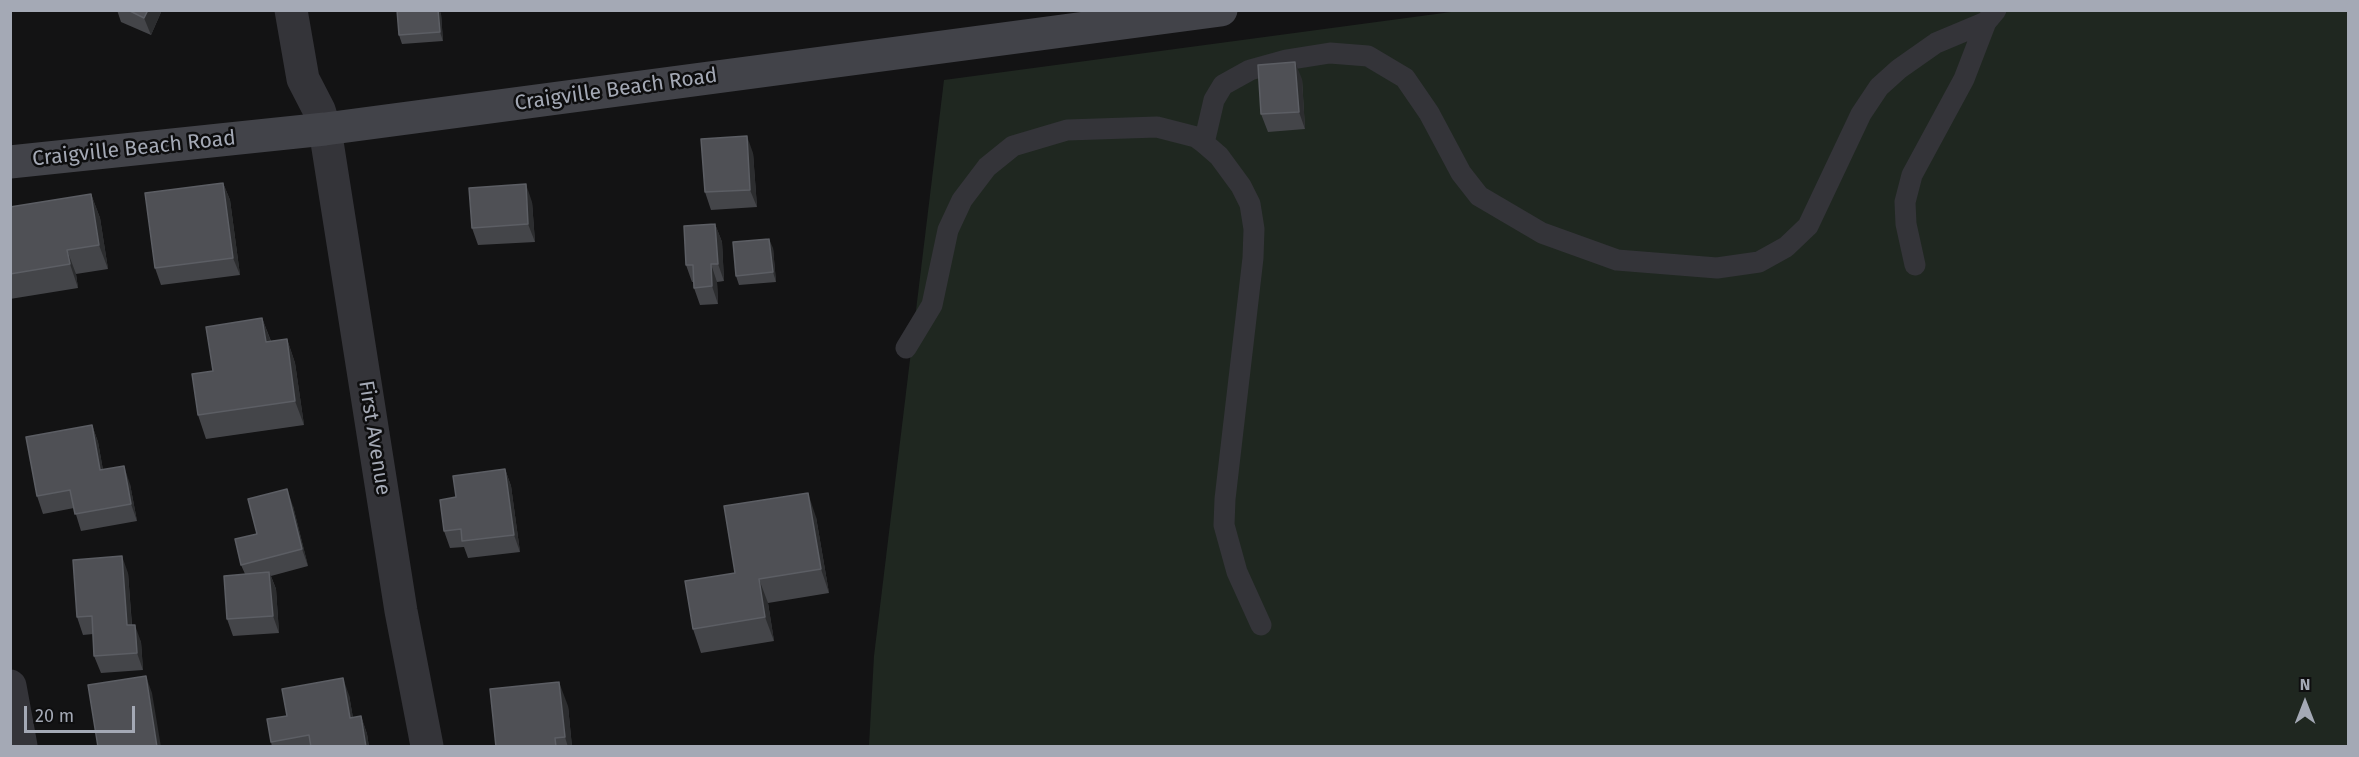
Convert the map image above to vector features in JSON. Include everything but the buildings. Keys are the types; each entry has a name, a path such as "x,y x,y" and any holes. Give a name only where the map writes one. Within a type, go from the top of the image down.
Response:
{"main road":[{"name":"Craigville Beach Road","path":"10,162 325,129 1221,10"}],"street":[{"name":"First Avenue","path":"291,10 303,80 319,110 325,129 399,600 427,747"},
{"path":"10,686 21,747"}],"lane":[{"path":"1204,143 1214,100 1223,85 1251,70 1286,60 1330,53 1368,56 1405,78 1429,113 1461,173 1479,196 1542,233 1617,260 1717,268 1759,262 1786,247 1808,226 1861,114 1879,87 1899,69 1936,43 1991,16"},
{"path":"1915,265 1906,224 1905,202 1912,175 1964,79 1991,16"},
{"path":"906,348 932,305 948,230 962,200 987,167 1013,146 1067,130 1157,127 1196,137 1204,143 1219,156 1241,186 1250,204 1254,229 1253,258 1225,499 1224,525 1237,572 1261,626"}],"shaded area":[{"path":"1466,10 2348,11 2348,746 869,746 874,656 944,80"}]}
